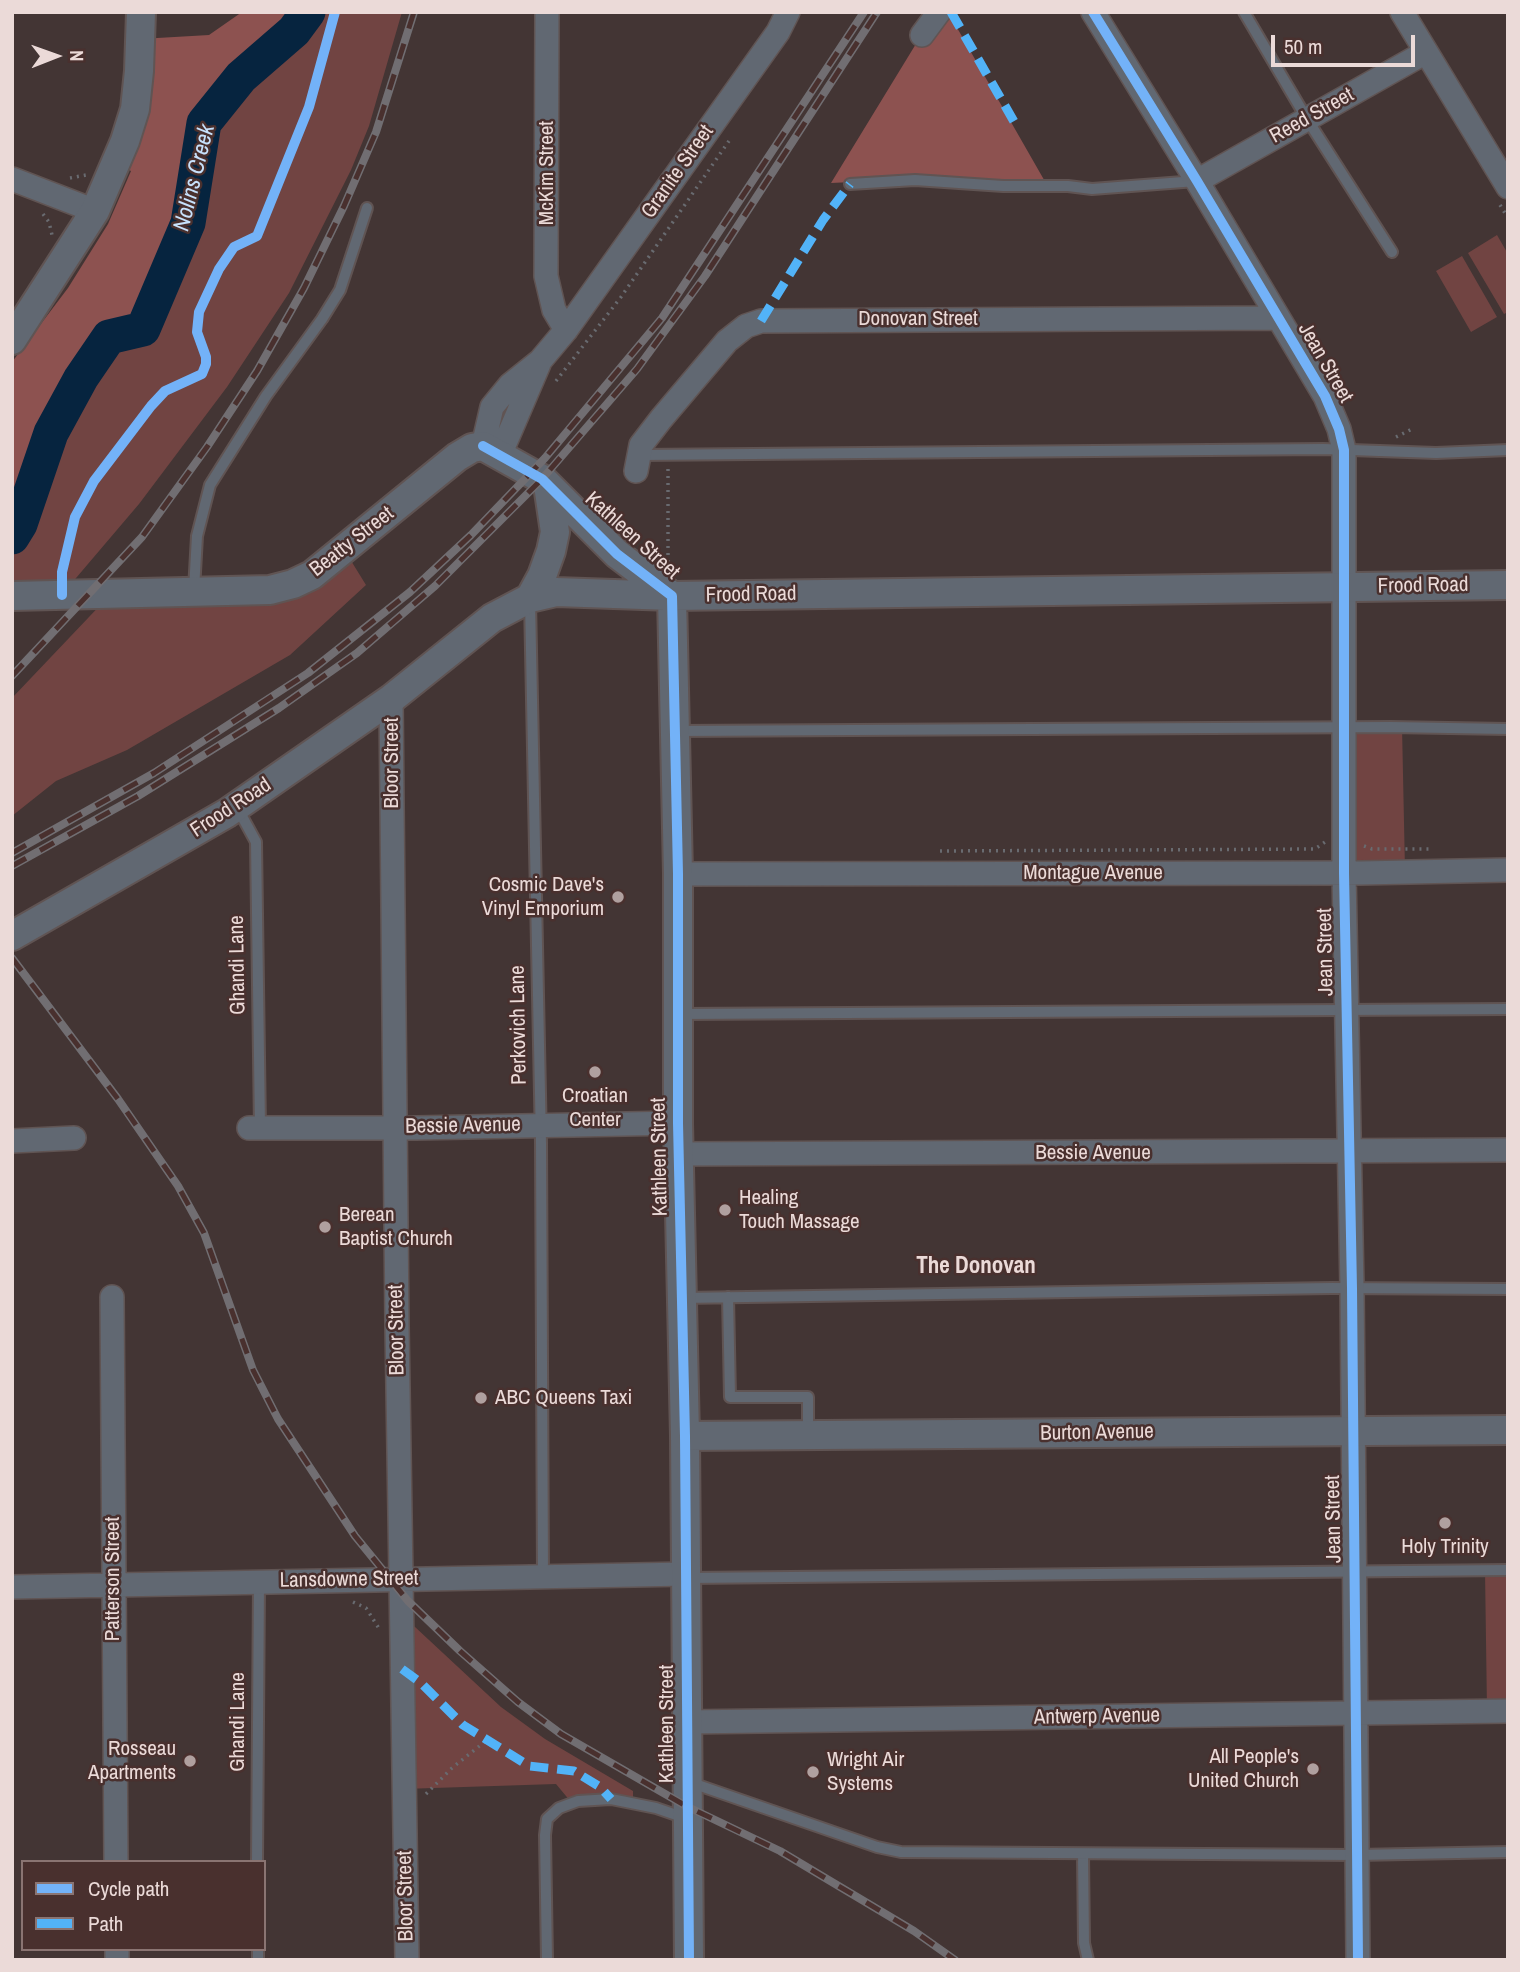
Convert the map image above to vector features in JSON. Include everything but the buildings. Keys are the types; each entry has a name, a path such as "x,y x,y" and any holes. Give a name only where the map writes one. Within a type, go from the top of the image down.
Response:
{"street":[{"path":"12,340 95,211 125,141 135,109 141,12"},
{"name":"McKim Street","path":"547,12 546,276 554,310 566,330"},
{"name":"Granite Street","path":"566,330 778,32 788,12"},
{"path":"922,35 939,12"},
{"name":"Jean Street","path":"1093,12 1325,397 1339,429 1344,450 1344,873 1352,1288 1358,1960"},
{"path":"1402,12 1508,187"},
{"name":"Reed Street","path":"1197,181 1426,52"},
{"path":"12,179 95,211"},
{"name":"Donovan Street","path":"638,463 641,445 727,341 746,326 761,321 1277,318"},
{"path":"491,451 492,408 510,385 540,361 566,330"},
{"name":"Beatty Street","path":"12,596 270,590 293,584 312,575 457,457 472,448 491,451"},
{"name":"Kathleen Street","path":"491,451 532,472 617,554 672,596 678,874 678,1123 685,1436 689,1960"},
{"path":"530,598 542,576 555,532 548,485"},
{"name":"Frood Road","path":"12,936 236,807 391,699 492,618 530,598 556,592 672,596 1508,585"},
{"name":"Bloor Street","path":"391,699 407,1960"},
{"name":"Montague Avenue","path":"678,874 1344,873 1508,870"},
{"name":"Bessie Avenue","path":"254,1128 678,1123"},
{"path":"12,1141 74,1138"},
{"name":"Bessie Avenue","path":"679,1154 1508,1150"},
{"name":"Patterson Street","path":"112,1297 116,1860"},
{"name":"Burton Avenue","path":"685,1436 1508,1430"},
{"name":"Lansdowne Street","path":"12,1587 401,1578 686,1576"},
{"name":"Antwerp Avenue","path":"687,1722 1508,1711"}],"lane":[{"path":"1244,12 1307,119 1392,252"},
{"path":"850,184 915,180 1092,189 1197,181"},
{"path":"194,592 197,536 210,485 266,396 340,290 367,208"},
{"path":"638,463 669,454 1344,450 1436,453 1508,450"},
{"name":"Perkovich Lane","path":"530,598 540,1125 544,1578"},
{"path":"675,731 1508,729"},
{"name":"Ghandi Lane","path":"236,807 256,842 254,1128"},
{"path":"678,1014 1508,1009"},
{"path":"682,1298 1352,1288 1508,1289"},
{"path":"728,1297 730,1397 808,1397 808,1436"},
{"path":"686,1576 1508,1570"},
{"name":"Ghandi Lane","path":"257,1860 258,1582"},
{"path":"686,1781 888,1850 925,1853 1357,1855 1508,1852"},
{"path":"547,1960 547,1819 559,1808 578,1801 611,1799 656,1808 687,1819"},
{"path":"1083,1854 1084,1943 1088,1960"}],"path":[{"path":"69,178 89,174"},
{"path":"36,207 50,222 53,242"},
{"path":"668,565 669,454"},
{"path":"940,851 1315,849 1325,841"},
{"path":"1360,842 1372,849 1440,849"},
{"path":"424,1804 426,1793 487,1740"}],"shaded area":[{"path":"242,12 306,12 293,30 240,77 203,122 186,222 142,327 108,336 79,379 50,433 19,523 12,534 12,362 68,288 108,224 131,171 114,163 140,39 209,35"},
{"path":"306,12 402,12 369,126 351,170 289,293 227,387 139,504 65,591 12,593 12,534 19,523 50,433 79,379 108,336 142,327 186,222 203,122 240,77 293,30"},
{"path":"948,12 1047,185 915,179 831,183 922,34"},
{"path":"1497,235 1508,254 1508,312 1504,314 1468,253"},
{"path":"1462,256 1497,317 1471,332 1436,271"},
{"path":"345,551 366,585 290,655 127,750 56,781 12,816 12,698 108,597 271,592"},
{"path":"1402,726 1405,870 1343,871 1343,727"},
{"path":"1485,1571 1508,1571 1508,1710 1487,1710"},
{"path":"400,1613 501,1707 545,1739 633,1791 633,1801 571,1802 556,1784 403,1789"}],"waterway":[{"name":"Nolins Creek","path":"12,537 20,524 51,433 81,378 109,337 143,329 188,223 204,123 241,77 294,31 308,12"}],"railway":[{"path":"12,676 142,537 207,447 257,371 304,288 344,206 376,132 414,12"},
{"path":"12,853 154,773 308,673 410,592 471,535 545,458 662,318 864,12"},
{"path":"12,866 138,796 279,708 357,653 435,586 542,479 637,369 705,276 877,12"},
{"path":"12,958 118,1099 178,1186 204,1233 253,1370 278,1419 355,1536 408,1601 518,1702 561,1734 686,1806 780,1851 914,1931 955,1960"}],"marked path":[{"path":"951,12 1016,125"},
{"path":"761,321 823,220 850,184"},
{"path":"402,1669 421,1683 463,1725 529,1766 574,1771 600,1787 611,1799"}],"cycle path":[{"path":"62,595 62,572 75,517 94,481 165,391 202,374 206,357 197,332 199,312 219,269 234,247 257,236 309,107 335,12"},
{"path":"1093,12 1325,396 1339,429 1344,450 1344,873 1352,1288 1358,1960"},
{"path":"483,446 542,479 617,554 672,596 678,874 678,1123 685,1436 689,1960"}],"place":[{"name":"Cosmic Dave's Vinyl Emporium","path":"618,897"},
{"name":"Croatian Center","path":"595,1072"},
{"name":"Healing Touch Massage","path":"725,1210"},
{"name":"Berean Baptist Church","path":"325,1227"},
{"name":"ABC Queens Taxi","path":"481,1398"},
{"name":"Holy Trinity","path":"1445,1523"},
{"name":"Rosseau Apartments","path":"190,1761"},
{"name":"All People's United Church","path":"1313,1769"},
{"name":"Wright Air Systems","path":"813,1772"}],"district":[{"name":"The Donovan","path":"976,1267"}]}
